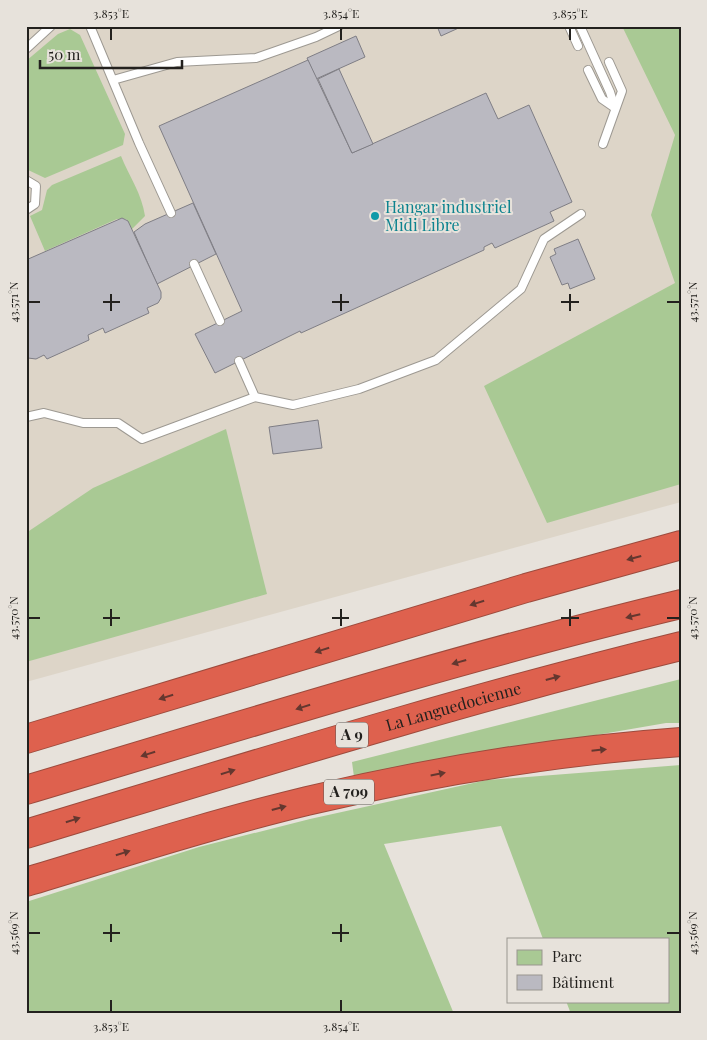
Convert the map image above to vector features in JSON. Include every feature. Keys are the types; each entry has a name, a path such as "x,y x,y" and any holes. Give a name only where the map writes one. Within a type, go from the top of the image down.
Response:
{"highway":[{"path":"26,739 526,588 681,545"},
{"name":"A 9","path":"26,790 371,687 512,647 681,604"},
{"name":"La Languedocienne","path":"26,834 369,730 545,680 681,646"},
{"name":"A 709","path":"26,882 233,820 307,801 509,761 681,742"}],"lane":[{"path":"26,48 51,26"},
{"path":"90,26 139,143 171,212"},
{"path":"113,80 177,62 256,58 316,37 339,26"},
{"path":"569,26 578,46"},
{"path":"580,26 610,92 615,108"},
{"path":"602,144 622,90 609,62"},
{"path":"588,70 602,99 615,108"},
{"path":"26,180 36,186 35,204 26,210"},
{"path":"26,418 44,413 83,422 118,423 142,439 255,397 292,405 359,389 436,360 521,289 544,239 581,214"},
{"path":"194,264 220,321"},
{"path":"239,361 255,397"}],"shaded area":[{"path":"26,26 681,26 681,502 26,682"}],"green space":[{"path":"622,26 681,26 681,484 547,523 484,386 675,283 651,215 675,135"},
{"path":"70,29 80,35 125,134 123,145 45,178 26,169 26,61 58,34"},
{"path":"121,156 138,193 145,216 132,229 126,219 117,219 45,251 30,216 42,210 47,190 52,185"},
{"path":"226,429 267,594 26,662 26,533 93,488"},
{"path":"681,679 681,723 666,723 354,777 352,762"},
{"path":"681,765 681,1014 571,1014 566,1002 670,1002 670,938 543,938 501,826 384,844 454,1014 26,1014 26,902 199,847 310,819 487,780"}],"building":[{"path":"437,26 463,26 441,36"},
{"path":"356,36 365,57 316,79 307,58"},
{"name":"Hangar industriel Midi Libre","path":"308,60 352,153 486,93 498,119 529,105 572,202 550,212 554,221 495,248 492,243 484,247 484,250 301,333 300,331 215,373 195,334 242,311 159,126"},
{"path":"339,69 373,144 352,153 318,79"},
{"path":"193,203 216,254 157,284 134,232 145,224"},
{"path":"122,218 128,221 161,292 161,298 158,303 147,308 149,313 105,333 103,328 88,335 89,340 47,359 44,355 36,359 26,357 26,260"},
{"path":"578,239 595,279 570,289 568,283 562,285 550,257 556,254 554,249"},
{"path":"318,420 322,448 273,454 269,427"}],"place":[{"name":"Hangar industriel Midi Libre","path":"375,216"}]}
